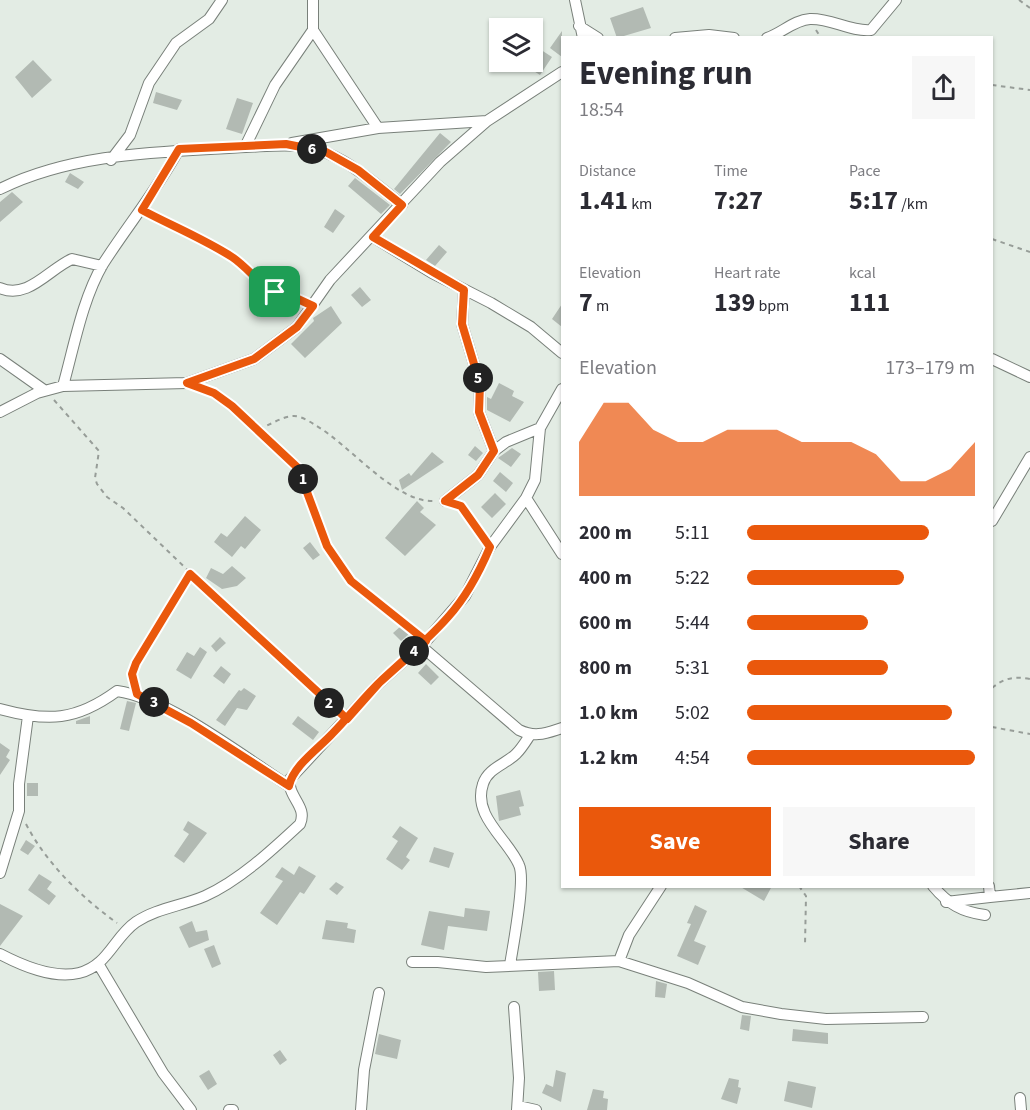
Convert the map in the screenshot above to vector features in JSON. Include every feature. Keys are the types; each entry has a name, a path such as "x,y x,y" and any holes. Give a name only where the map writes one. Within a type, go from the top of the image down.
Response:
{"street":[{"path":"111,159 130,135 149,83 176,43 209,18 222,0"},
{"path":"313,0 313,30 378,128"},
{"path":"575,0 582,36"},
{"path":"770,36 808,19 826,20 861,31 871,30 884,18 896,0"},
{"path":"579,26 594,36"},
{"path":"245,147 275,85 313,30"},
{"path":"0,412 44,390 63,386 187,383 254,359 297,327 330,280 373,237 440,162 487,121 561,73"},
{"path":"0,189 26,176 111,159 179,149 286,144 378,128 487,121"},
{"path":"286,144 326,152 358,170 402,205"},
{"path":"63,386 82,317 102,266 142,210 179,149"},
{"path":"373,237 531,327 561,352"},
{"path":"0,288 18,290 28,286 72,259 102,266"},
{"path":"464,290 462,324 480,384 479,412 494,451"},
{"path":"0,359 44,390"},
{"path":"993,359 1030,377"},
{"path":"289,786 297,770 379,683 423,643 465,596 490,547 526,498 535,480 540,428 561,391"},
{"path":"445,501 478,475 494,451 506,442 540,428"},
{"path":"993,519 1030,457"},
{"path":"526,498 561,552"},
{"path":"423,643 519,730 530,735 542,735 561,728"},
{"path":"0,709 28,716 65,717 96,706 117,691 137,694 174,712 289,786 302,809 302,818 288,835 223,886 204,897 150,914 127,930 99,965 79,973 60,975 38,970 0,954"},
{"path":"0,873 19,811 19,784 28,716"},
{"path":"510,965 521,882 520,866 488,821 483,806 483,783 495,767 515,755 530,735"},
{"path":"619,961 629,935 660,888"},
{"path":"935,888 946,902 963,910 985,915"},
{"path":"946,902 990,892 1030,893"},
{"path":"412,962 486,967 619,961 679,980 742,1006 782,1014 826,1019 923,1017"},
{"path":"99,965 163,1073 191,1110"},
{"path":"361,1110 364,1070 379,993"},
{"path":"514,1007 519,1078 518,1108 536,1110"},
{"path":"1020,1098 1021,1110"}],"path":[{"path":"1019,0 1030,8"},
{"path":"993,85 1030,90"},
{"path":"142,210 228,254 248,268 269,290 287,294 313,306"},
{"path":"993,239 1030,252"},
{"path":"187,383 214,393 259,429 298,468 327,546 351,581 423,643"},
{"path":"44,390 63,408 75,426 99,451 95,478 100,489 347,719"},
{"path":"259,429 291,416 302,417 325,430 396,488 428,502 445,501 461,506 490,547"},
{"path":"137,694 132,674 136,663 190,574"},
{"path":"993,687 1002,680 1018,677 1030,679"},
{"path":"993,727 1030,734"},
{"path":"19,811 33,837 66,878 100,911 127,930"},
{"path":"800,888 806,896 805,945"}],"building":[{"path":"643,7 651,28 616,36 610,18"},
{"path":"562,31 561,56 550,48"},
{"path":"543,51 552,57 543,70"},
{"path":"33,60 52,80 32,98 15,77"},
{"path":"156,92 182,100 177,110 153,103"},
{"path":"237,98 253,103 242,134 226,129"},
{"path":"440,133 451,142 400,194 394,189"},
{"path":"70,173 84,182 78,189 65,182"},
{"path":"355,178 390,205 381,214 348,186"},
{"path":"12,192 23,202 0,222 0,202"},
{"path":"335,209 345,216 333,233 324,227"},
{"path":"439,245 447,252 435,266 426,260"},
{"path":"360,287 371,300 362,307 351,295"},
{"path":"331,306 342,323 305,358 291,344 314,321 313,318"},
{"path":"561,306 561,326 552,319"},
{"path":"499,383 514,391 512,396 524,402 510,422 487,410 487,397 491,399"},
{"path":"475,446 483,453 476,461 468,455"},
{"path":"512,448 521,454 511,467 498,458"},
{"path":"432,452 444,462 402,490 399,480 409,473 411,476"},
{"path":"500,472 513,483 506,492 493,481"},
{"path":"495,493 506,504 492,518 481,507"},
{"path":"417,501 424,508 420,512 436,525 405,556 385,538"},
{"path":"245,516 261,530 245,549 241,546 232,557 214,542 221,533 227,537"},
{"path":"310,542 320,555 313,560 303,548"},
{"path":"232,566 246,578 237,586 222,589 206,578 211,568 223,574"},
{"path":"401,626 409,634 401,641 393,633"},
{"path":"220,637 226,643 216,652 211,646"},
{"path":"200,647 207,652 191,679 176,670 187,652 194,656"},
{"path":"426,664 439,677 431,685 418,673"},
{"path":"221,666 231,674 224,684 213,676"},
{"path":"244,688 256,696 247,710 237,708 225,726 216,720 239,690"},
{"path":"127,701 136,703 129,731 120,729"},
{"path":"90,716 90,724 76,724 76,721"},
{"path":"298,716 319,732 313,740 292,724"},
{"path":"0,743 10,750 6,757 10,760 0,775"},
{"path":"27,783 38,783 38,796 27,796"},
{"path":"520,790 524,806 519,807 521,815 499,821 496,796"},
{"path":"188,821 207,833 184,863 174,856 189,834 183,830"},
{"path":"400,826 418,838 406,857 410,860 402,870 386,859 398,841 392,837"},
{"path":"26,840 35,846 28,855 20,850"},
{"path":"434,847 454,853 449,868 429,862"},
{"path":"299,866 316,876 304,894 300,892 277,925 260,913 283,881 275,877 282,867 294,875"},
{"path":"39,874 52,882 47,889 56,896 49,905 28,890"},
{"path":"336,882 344,887 337,895 329,889"},
{"path":"742,888 771,888 764,901"},
{"path":"0,904 23,916 0,946"},
{"path":"695,905 707,911 694,941 706,946 698,965 677,956 691,924 687,923"},
{"path":"465,908 490,911 487,931 448,926 444,950 421,945 429,911 464,917"},
{"path":"326,920 348,923 347,928 356,930 354,943 322,939"},
{"path":"192,921 196,932 207,930 209,940 189,948 179,927"},
{"path":"214,945 221,964 212,968 204,949"},
{"path":"554,971 555,990 539,991 538,972"},
{"path":"656,981 667,984 665,998 655,997"},
{"path":"742,1015 751,1016 749,1031 740,1029"},
{"path":"793,1029 828,1033 828,1044 792,1041"},
{"path":"379,1034 401,1040 397,1059 375,1054"},
{"path":"280,1050 287,1060 280,1065 273,1055"},
{"path":"209,1070 217,1084 208,1090 199,1076"},
{"path":"556,1070 566,1073 561,1102 542,1093 546,1084 553,1087"},
{"path":"729,1078 739,1080 738,1087 741,1088 737,1104 721,1099"},
{"path":"788,1081 816,1087 812,1108 784,1101"},
{"path":"593,1089 604,1091 603,1098 608,1099 607,1110 587,1110"}],"route":[{"path":"275,292 269,290 248,268 228,254 142,210 179,149 286,144 326,152 358,170 402,205 373,237 464,290 462,324 480,384 479,412 483,428 494,451 478,475 445,501 461,506 490,547 476,579 450,615 426,641 421,646 379,683 347,719 297,770 290,779 289,786 165,707 137,694 132,674 150,638 190,574 347,719 379,683 400,663 426,641 351,581 327,546 298,468 249,419 214,393 187,383 254,359 297,327 313,306 287,294 275,292"}]}
